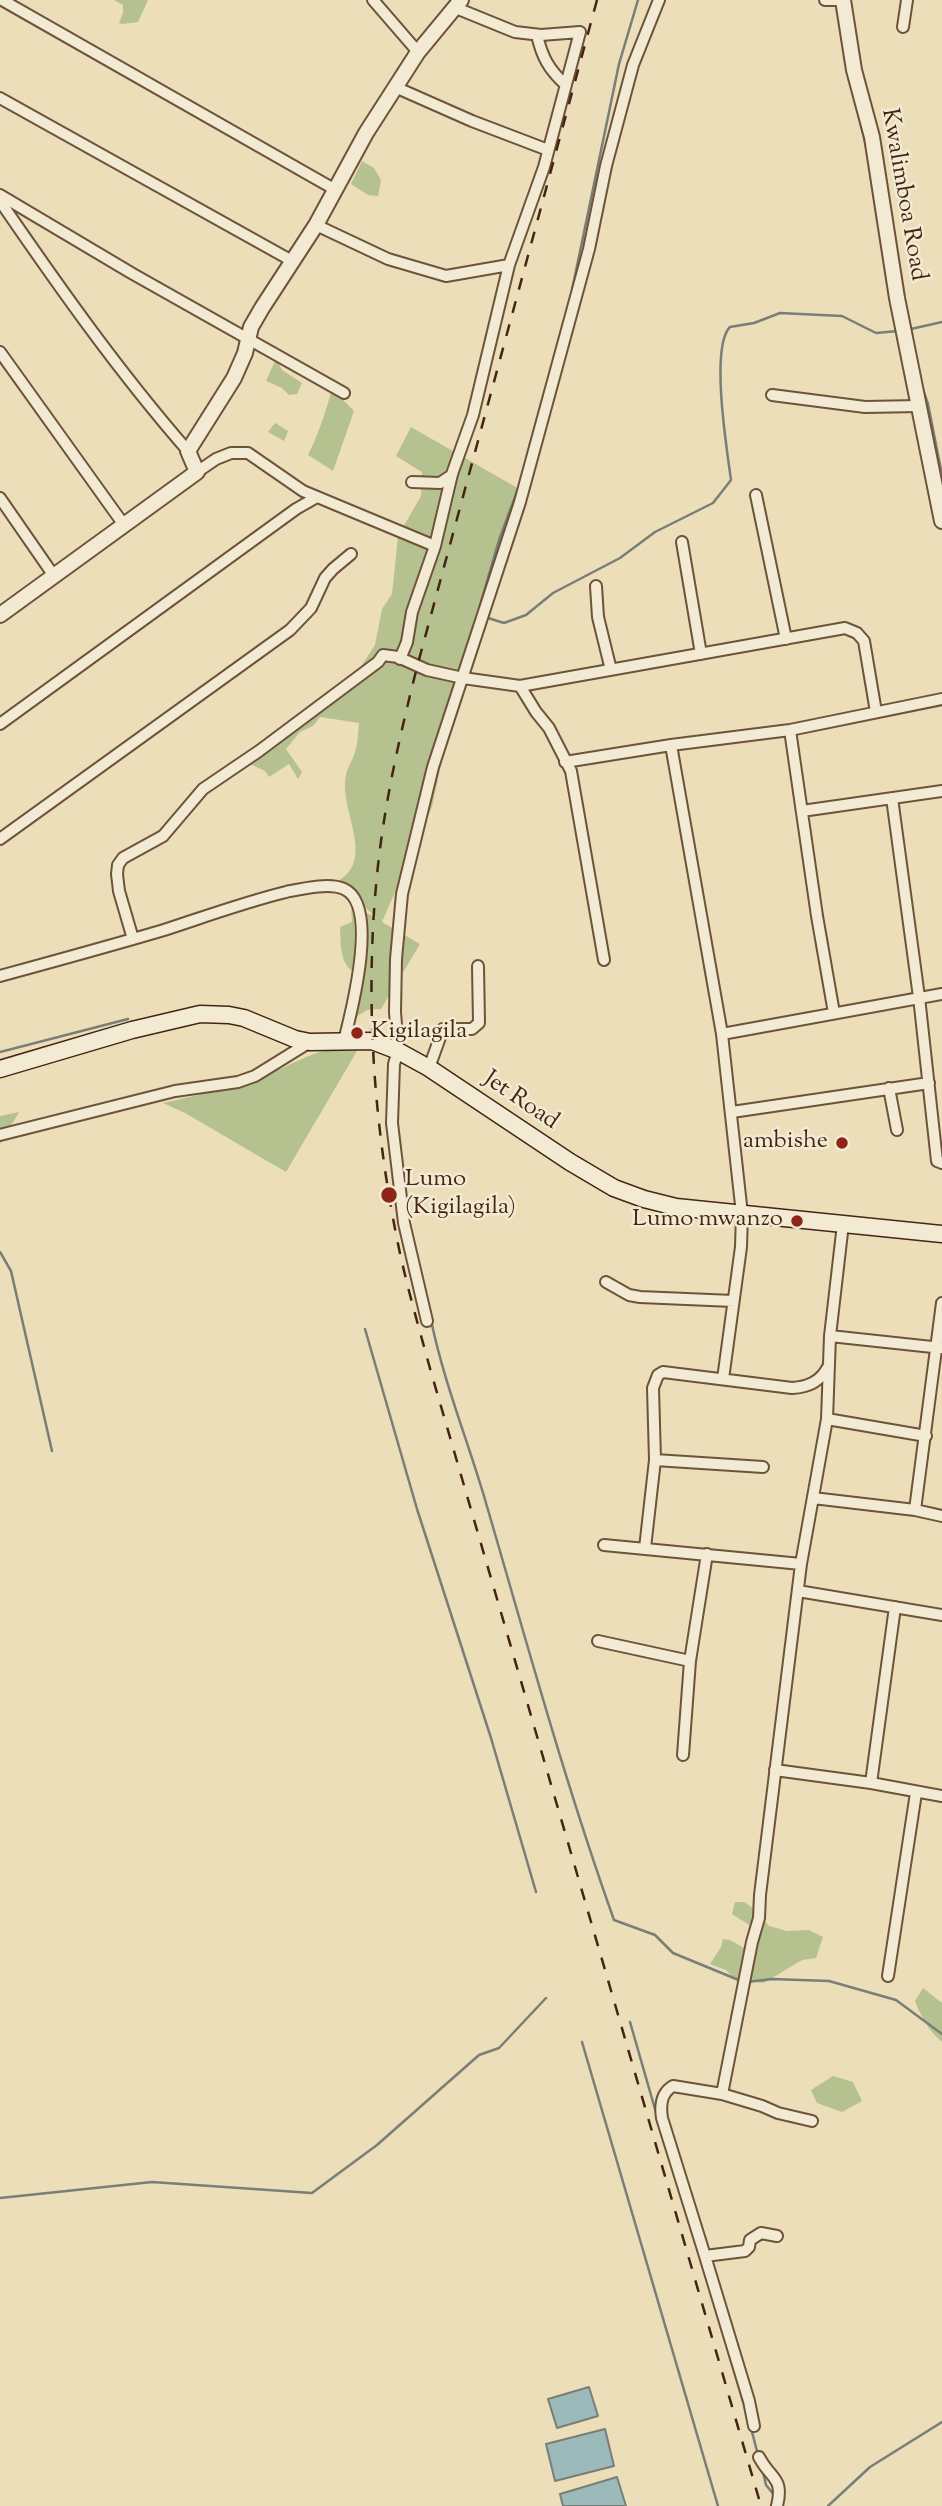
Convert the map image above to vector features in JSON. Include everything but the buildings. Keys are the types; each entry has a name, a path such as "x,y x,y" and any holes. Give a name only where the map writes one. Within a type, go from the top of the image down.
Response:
{"main road":[{"name":"Jet Road","path":"0,1069 132,1030 200,1014 229,1015 244,1018 295,1040 372,1041 398,1051 429,1068 570,1162 614,1188 644,1199 676,1207 942,1234"}],"street":[{"path":"2,0 334,189"},
{"path":"373,0 418,52"},
{"path":"427,1321 404,1223 393,1134 392,1090 398,1051 395,1012 398,917 402,894 433,766 520,502 589,249 606,166 633,65 659,0"},
{"path":"825,0 843,0"},
{"name":"Kwalimboa Road","path":"843,0 854,70 872,137 897,298 940,497 942,521"},
{"path":"904,27 907,0"},
{"path":"188,450 226,392 240,365 251,327 316,225 334,189 395,87 418,52 459,4 515,32 537,35 580,32 548,150 509,265 472,415 400,659"},
{"path":"537,35 544,60 553,74 566,85"},
{"path":"395,87 462,117 548,150"},
{"path":"0,98 294,261"},
{"path":"0,195 248,341 344,393"},
{"path":"0,201 131,383 188,450 198,472"},
{"path":"316,225 388,259 446,276 509,265"},
{"path":"0,352 124,525"},
{"path":"772,395 865,407 919,406"},
{"path":"0,615 216,459 231,453 248,453 303,491 435,546"},
{"path":"412,482 440,483 453,474"},
{"path":"756,495 786,639"},
{"path":"0,724 296,509 317,497"},
{"path":"0,498 54,576"},
{"path":"682,542 701,654"},
{"path":"0,839 290,630 311,608 332,569 351,554"},
{"path":"596,586 598,617 611,670"},
{"path":"133,939 119,891 118,865 123,858 163,836 203,789 291,728 378,662 383,655 427,670 520,686 845,628 858,633 864,641 876,712"},
{"path":"520,686 536,712 550,727 574,783 604,960"},
{"path":"565,762 790,730 942,699"},
{"path":"790,730 834,1013"},
{"path":"671,745 722,1034 742,1214 741,1247 723,1379"},
{"path":"802,811 942,791"},
{"path":"892,799 919,998 935,1149 937,1161 942,1163"},
{"path":"0,976 287,892 327,887 345,889 355,900 361,927 359,971 344,1041"},
{"path":"429,1068 443,1028 472,1029 478,1023 478,965"},
{"path":"722,1034 942,994"},
{"path":"0,1135 175,1091 238,1082 255,1076 310,1042"},
{"path":"732,1112 929,1083"},
{"path":"889,1088 897,1130"},
{"path":"722,2094 759,1918 776,1747 801,1564 827,1419 830,1336 843,1224"},
{"path":"606,1282 629,1295 639,1297 733,1301"},
{"path":"915,1510 940,1347 942,1303"},
{"path":"830,1336 940,1347"},
{"path":"645,1548 655,1460 653,1388 658,1375 663,1372 800,1387 813,1384 823,1376 829,1364"},
{"path":"827,1419 926,1436"},
{"path":"655,1460 763,1467"},
{"path":"813,1498 915,1510 942,1516"},
{"path":"604,1545 801,1564"},
{"path":"683,1755 690,1661 707,1554"},
{"path":"798,1591 942,1615"},
{"path":"870,1783 895,1607"},
{"path":"598,1641 690,1661"},
{"path":"775,1770 942,1796"},
{"path":"888,1976 916,1793"},
{"path":"754,2426 749,2401 661,2108 663,2096 673,2086 722,2094 778,2113 812,2121"},
{"path":"705,2256 745,2251 750,2240 761,2234 777,2236"},
{"path":"759,2457 767,2472 778,2481 780,2489 776,2506"}],"green space":[{"path":"114,0 148,0 138,22 122,24 119,23 123,5"},
{"path":"362,161 374,168 381,180 378,196 368,195 351,184"},
{"path":"276,359 282,370 302,383 297,394 289,395 282,388 266,381"},
{"path":"331,392 336,393 354,411 333,471 308,455"},
{"path":"275,423 288,431 284,441 268,432"},
{"path":"411,427 528,494 445,746 432,807 382,922 420,944 381,1009 367,1010 356,1017 348,1013 348,990 354,972 343,958 340,927 352,922 351,904 378,919 338,881 349,871 355,860 356,846 345,788 347,772 356,747 359,723 320,717 313,726 300,732 286,749 302,772 298,779 289,764 269,777 265,771 250,764 293,732 360,668 375,645 382,609 392,594 398,536 421,496 422,472 396,456"},
{"path":"327,1050 357,1051 286,1172 163,1103 245,1082"},
{"path":"19,1112 0,1144 0,1116"},
{"path":"735,1902 744,1902 753,1908 769,1926 787,1931 809,1930 823,1937 816,1958 802,1960 764,1983 735,1980 726,1970 710,1964 723,1939 746,1949 754,1928 732,1914"},
{"path":"923,1988 942,2003 942,2042 926,2023 915,2001"},
{"path":"833,2076 853,2082 862,2101 842,2112 817,2103 811,2090"}],"water":[{"path":"589,2387 598,2416 557,2428 548,2399"},
{"path":"605,2429 614,2466 555,2481 546,2444"},
{"path":"617,2477 626,2506 563,2506 560,2494"}],"waterway":[{"path":"572,290 619,64 638,0"},
{"path":"850,81 866,146"},
{"path":"485,617 504,623 526,615 553,593 620,558 655,532 713,503 731,480 720,376 724,338 730,327 754,323 780,313 842,316 876,333 898,331"},
{"path":"915,353 911,329 942,322"},
{"path":"922,387 942,475"},
{"path":"528,452 542,401"},
{"path":"479,609 499,540 518,489"},
{"path":"0,1052 128,1019"},
{"path":"0,1252 11,1271 52,1451"},
{"path":"431,1320 563,1765 614,1920 655,1935 673,1953 741,1981"},
{"path":"365,1329 417,1509 491,1738 536,1892"},
{"path":"747,1982 772,1979 829,1981 896,2000 942,2034"},
{"path":"0,2198 152,2182 312,2193 377,2145 479,2055 499,2048 546,1998"},
{"path":"630,2022 657,2116"},
{"path":"582,2042 718,2506"},
{"path":"722,2330 747,2415"},
{"path":"828,2506 870,2467 942,2422"},
{"path":"751,2428 758,2455"},
{"path":"763,2472 766,2485 775,2496"}],"railway":[{"path":"597,0 417,667 388,796 373,920 372,1012 377,1103 389,1194 401,1256 431,1372 761,2506"}],"place":[{"name":"Kigilagila","path":"357,1033"},
{"name":"ambishe","path":"842,1143"},
{"name":"Lumo (Kigilagila)","path":"389,1195"},
{"name":"Lumo mwanzo","path":"797,1221"}]}
